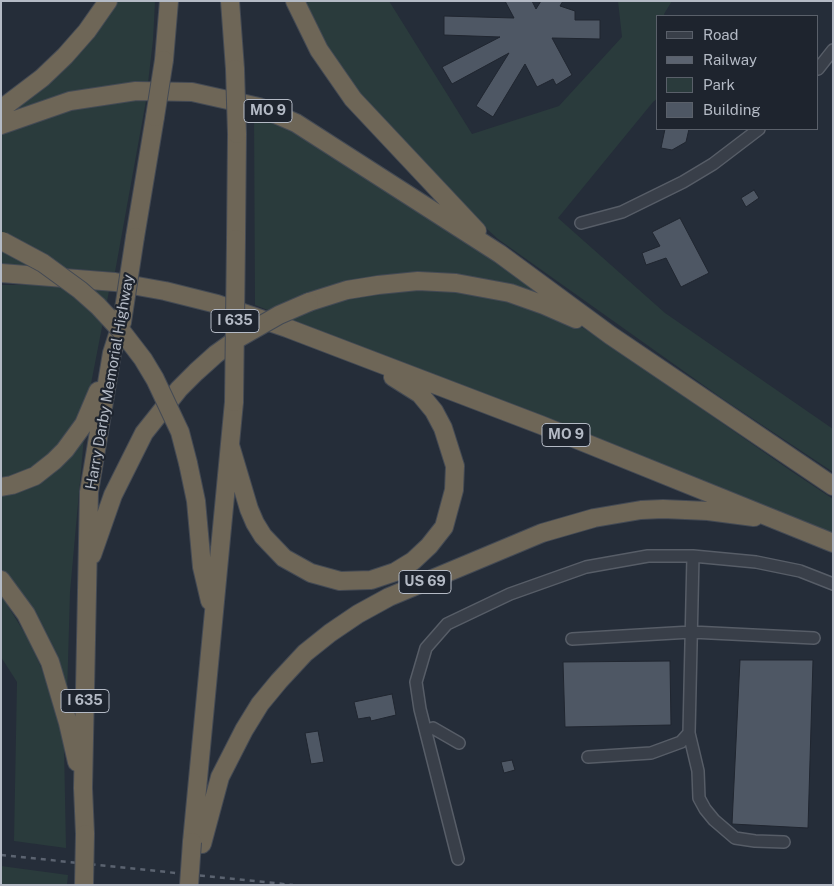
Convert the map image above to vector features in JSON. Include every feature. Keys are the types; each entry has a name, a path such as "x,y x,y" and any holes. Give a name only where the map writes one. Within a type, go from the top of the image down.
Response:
{"highway":[{"path":"1,109 42,78 65,56 87,31 108,1"},
{"name":"Harry Darby Memorial Highway","path":"84,885 89,492 112,353 122,322 164,60 169,1"},
{"name":"I 635","path":"190,885 197,843 214,616 234,402 237,134 230,1"},
{"path":"295,1 319,50 353,99 450,204 500,254"},
{"name":"MO 9","path":"1,125 70,102 136,91 192,92 259,108 296,123 500,254 610,335 833,486"},
{"path":"2,241 43,263 80,290 98,306 123,333 155,379 180,432 188,463 197,510 202,567 214,616"},
{"name":"MO 9","path":"1,274 115,282 165,291 217,304 287,328 541,425 833,543"},
{"path":"87,567 112,496 144,433 185,383 216,354 237,339 279,315 309,302 347,290 418,282 456,283 510,293 544,305 610,335"},
{"path":"1,487 35,476 65,450 90,411 112,353"},
{"path":"230,445 248,509 255,523 272,548 297,566 325,578 355,581 370,580 395,572 413,561 429,546 444,527 454,490 455,466 443,428 434,411 420,394 358,356"},
{"name":"US 69","path":"197,843 220,777 244,730 260,704 305,654 330,633 358,614 389,597 542,533 594,518 641,510 663,509 701,510 736,516 772,518"},
{"path":"1,580 26,614 50,662 84,788"}],"street":[{"path":"819,68 833,50"},
{"path":"581,223 622,212 684,182 713,164 758,130"},
{"path":"458,859 420,709 416,682 426,648 447,624 510,594 586,566 648,556 693,556 756,562 800,571 833,584"},
{"path":"693,556 689,733 698,771 699,798 704,809 735,838 784,842"},
{"path":"572,639 691,632 814,638"},
{"path":"426,731 433,728 459,743"},
{"path":"588,758 650,754 681,742 689,733"}],"green space":[{"path":"113,1 155,1 148,83 116,85 63,95 1,118"},
{"path":"298,1 389,1 472,134 559,106 622,37 618,1 672,1 664,15 656,15 656,100 558,218 665,313 833,429 833,472 723,399 498,239 477,220 353,92"},
{"path":"147,95 115,272 24,265 1,266 1,251 9,254 1,234 1,131 53,111"},
{"path":"254,110 297,129 533,286 533,291 492,280 465,277 340,298 415,287 481,292 578,325 600,338 833,499 833,534 255,305"},
{"path":"1,285 37,285 109,291 89,394 73,431 37,468 1,481"},
{"path":"84,437 70,592 67,696 1,572 1,494"},
{"path":"1,595 29,640 51,693 64,746 66,848 14,841 17,682 1,657"},
{"path":"1,866 68,875 67,885 1,885"}],"building":[{"path":"505,1 532,1 536,9 541,1 563,1 560,6 575,11 575,20 600,20 600,39 552,38 572,75 556,85 553,79 537,87 525,64 493,117 476,106 509,53 452,84 442,67 500,37 444,35 444,16 514,18"},
{"path":"665,130 689,130 686,142 672,150 661,148"},
{"path":"754,190 759,198 746,207 741,198"},
{"path":"680,218 709,273 681,287 666,258 646,265 642,253 660,246 652,232"},
{"path":"740,660 813,660 808,828 732,824"},
{"path":"670,661 671,725 565,727 563,662"},
{"path":"392,694 396,715 371,721 370,717 358,719 354,702"},
{"path":"318,731 324,762 311,764 305,733"},
{"path":"512,760 515,770 504,773 501,762"}],"railway":[{"path":"1,855 293,885"}]}
